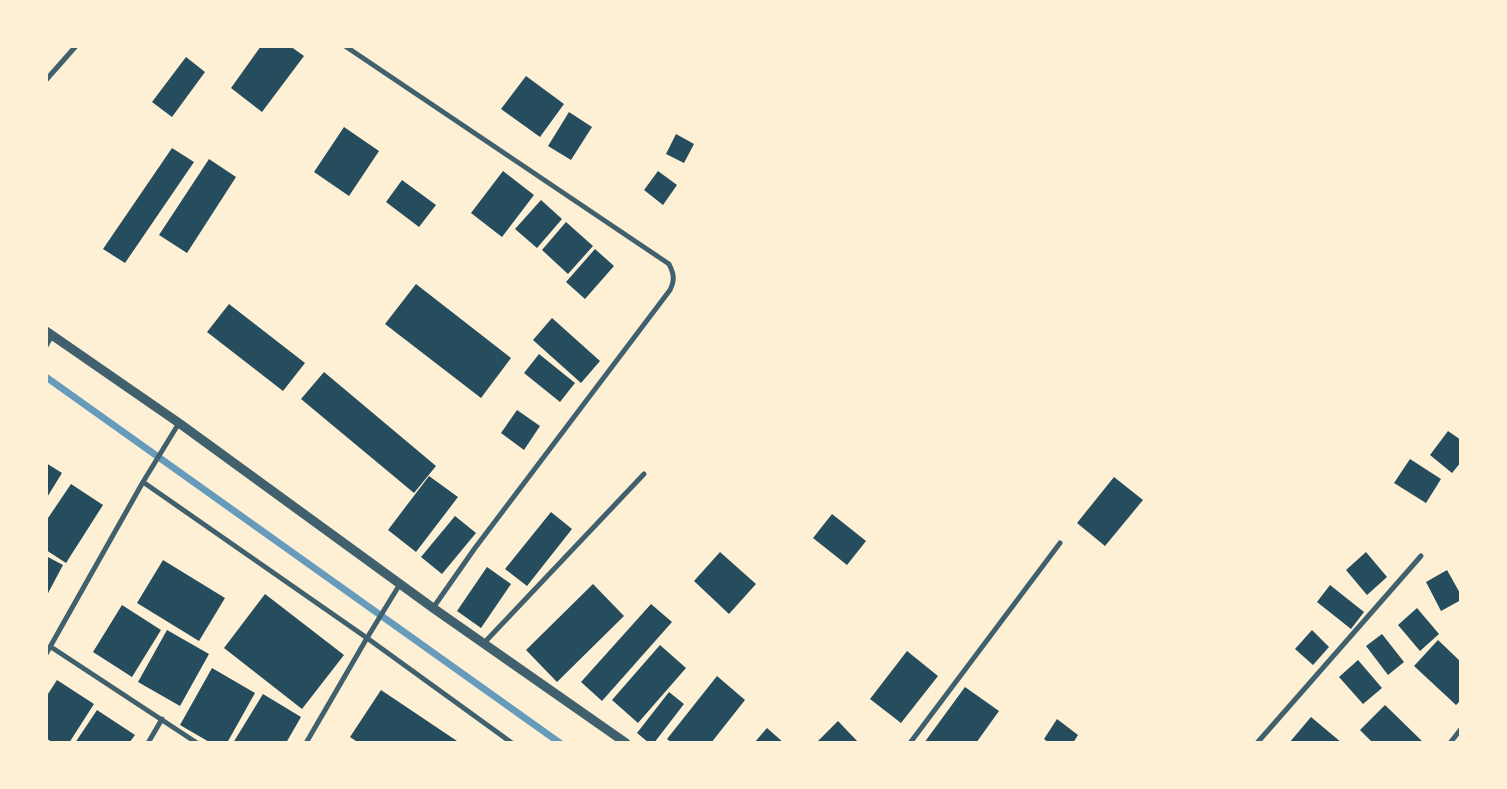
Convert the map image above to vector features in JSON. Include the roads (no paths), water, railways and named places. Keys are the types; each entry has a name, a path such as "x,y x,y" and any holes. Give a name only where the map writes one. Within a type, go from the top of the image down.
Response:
{"street":[{"path":"46,80 76,46"},
{"path":"345,46 669,264 674,273 674,282 670,290 474,548 433,608"},
{"path":"46,346 49,333 179,423 398,587 433,608 626,743"},
{"path":"46,654 143,482 179,423"},
{"path":"484,643 644,474"},
{"path":"143,482 367,638 512,743"},
{"path":"910,743 1060,543"},
{"path":"1257,743 1420,556"},
{"path":"306,743 398,587"},
{"path":"51,647 197,743"},
{"path":"148,743 162,720"},
{"path":"1450,743 1461,729"}],"waterway":[{"path":"46,377 560,743"}]}
